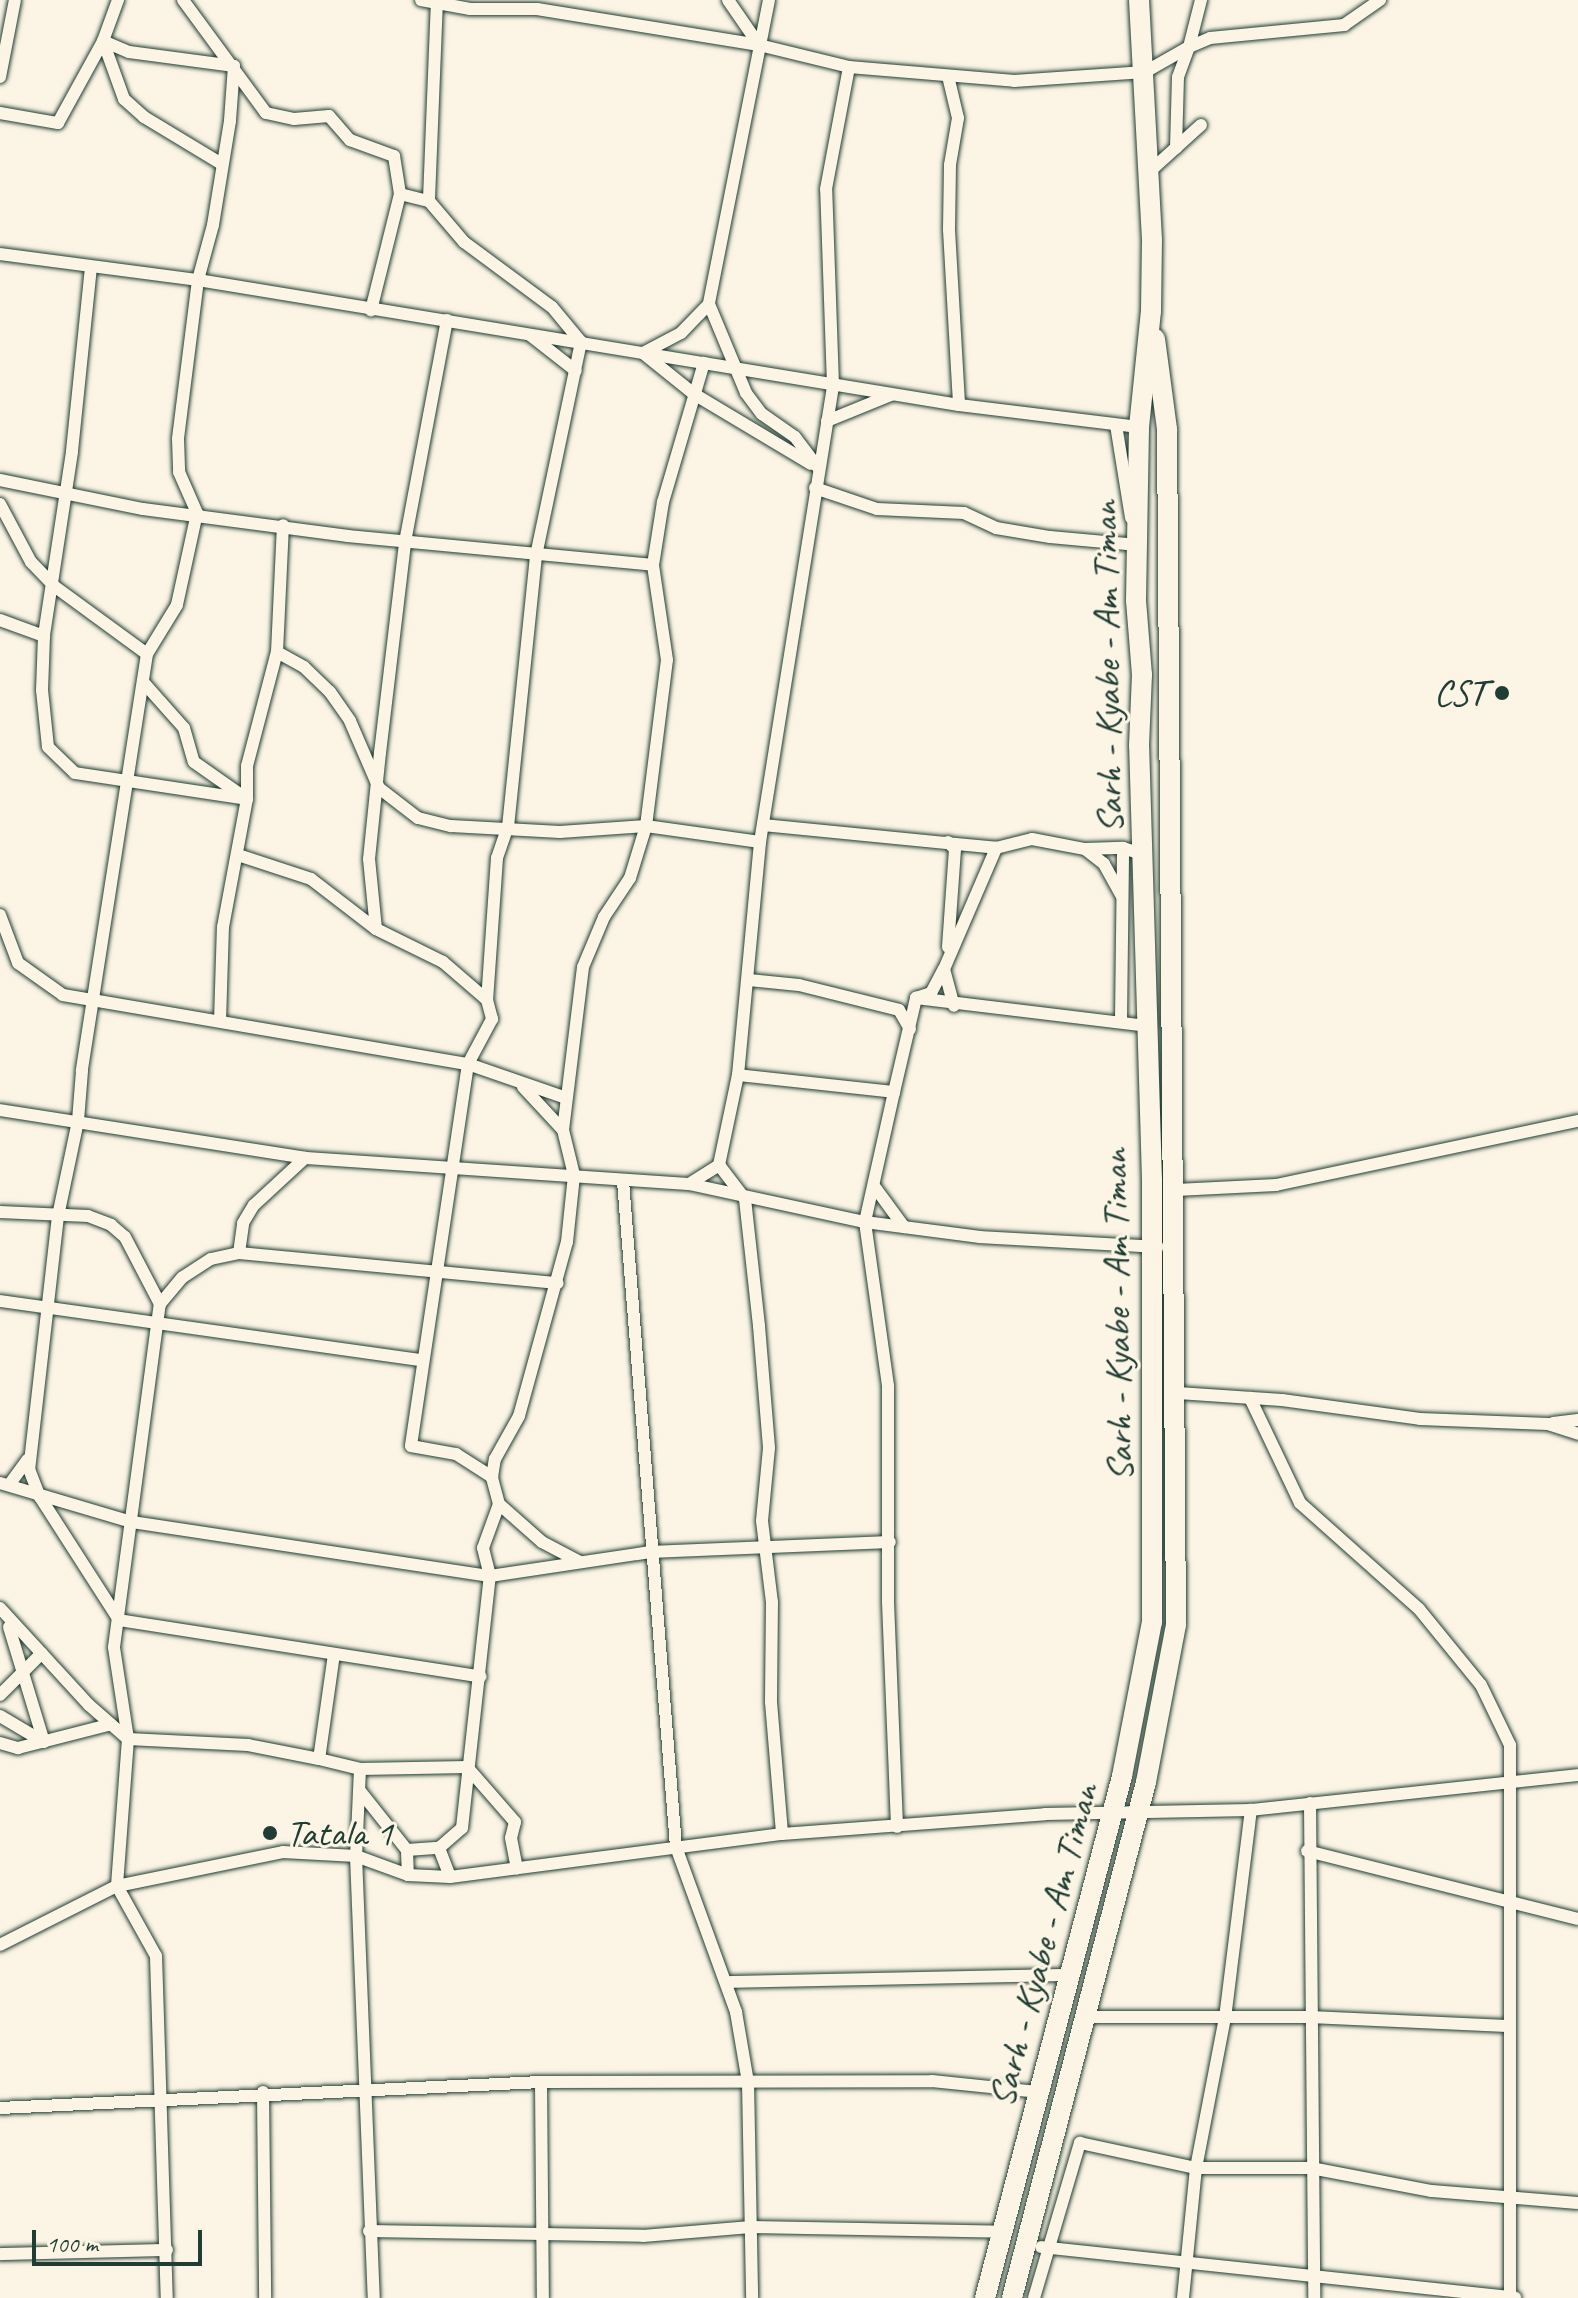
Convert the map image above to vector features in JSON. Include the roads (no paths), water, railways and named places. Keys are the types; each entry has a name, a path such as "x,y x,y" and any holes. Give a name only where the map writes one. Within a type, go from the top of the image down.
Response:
{"highway":[{"name":"Sarh - Kyabe - Am Timan","path":"985,2298 1142,1689 1152,1622 1151,1248 1138,545 1139,427 1151,311 1149,172 1139,0"},
{"name":"Sarh - Kyabe - Am Timan","path":"1012,2298 1036,2246 1042,2188 1166,1694 1176,1625 1178,1393 1167,429 1151,311"}],"street":[{"path":"0,77 15,0"},
{"path":"0,113 58,123 103,41 118,0"},
{"path":"183,0 266,113 294,119 329,116 350,140 394,156 400,194 371,310"},
{"path":"421,0 537,9 759,45 849,67 1014,81 1145,72 1210,38 1344,25 1380,0"},
{"path":"728,0 759,45"},
{"path":"769,0 709,304 735,368 762,414 795,437 818,468"},
{"path":"1176,148 1178,77 1201,0"},
{"path":"429,201 436,3"},
{"path":"103,41 129,52 234,66"},
{"path":"103,41 124,99 144,117 220,163"},
{"path":"234,66 230,121 220,163 213,225 198,280 178,439 179,472 197,513 177,605 147,654 96,1002 82,1071 78,1121 58,1216 27,1460 40,1497 119,1620 481,1677"},
{"path":"689,1184 719,1165 738,1075 760,842 791,668 815,488 833,385 826,189 849,67"},
{"path":"948,76 958,118 950,165 949,230 959,405"},
{"path":"1149,172 1201,125"},
{"path":"400,194 429,201 464,242 552,307 581,342 536,556 508,826 497,858 487,1000 492,1019 468,1064 448,1170 438,1274 421,1360 411,1446 478,1464 492,1477"},
{"path":"0,254 198,280 891,395 1139,427"},
{"path":"91,267 54,586 44,636 42,690 48,747 75,773 247,799"},
{"path":"643,353 681,333 709,304"},
{"path":"376,929 369,859 405,542 447,320"},
{"path":"528,333 576,371"},
{"path":"643,353 694,394 818,468"},
{"path":"580,1562 542,1542 499,1504 492,1477 495,1459 519,1416 558,1283 574,1175 563,1130 583,967 604,917 626,887 646,826 667,660 653,565 663,502 704,363"},
{"path":"827,421 891,395"},
{"path":"815,488 877,509 964,513 996,528 1138,545 1121,479 1116,425"},
{"path":"0,480 143,509 197,513 405,542 653,565"},
{"path":"0,504 31,562 54,586 147,654"},
{"path":"220,1021 223,927 247,799 247,766 277,652 283,525"},
{"path":"0,620 44,636"},
{"path":"277,652 304,667 330,692 350,721 379,788 418,818 451,826 508,826 560,832 646,826 760,842"},
{"path":"144,683 184,728 194,762 247,799"},
{"path":"763,825 996,848 1032,839 1085,849 1123,848 1144,855"},
{"path":"916,998 931,993 944,969 948,950 955,849 948,842"},
{"path":"948,950 996,848"},
{"path":"1121,1020 1123,848"},
{"path":"1085,849 1104,864 1123,897"},
{"path":"238,855 311,879 376,929 443,962 487,1000"},
{"path":"0,915 18,963 63,995 468,1064 523,1087 566,1098"},
{"path":"944,969 954,1006"},
{"path":"749,980 799,985 899,1010 910,1029"},
{"path":"916,998 954,1006 1121,1020 1146,1026"},
{"path":"897,1827 888,1386 865,1222 916,998"},
{"path":"738,1075 894,1092"},
{"path":"523,1087 563,1130"},
{"path":"0,1110 305,1158 689,1184 745,1199 865,1222 1055,1244 1176,1247"},
{"path":"1176,1190 1290,1182 1578,1121"},
{"path":"239,1253 243,1223 254,1205 305,1158"},
{"path":"719,1165 745,1199 769,1448 762,1512 782,1834"},
{"path":"623,1181 650,1552 676,1847 728,1982 748,2082 752,2298"},
{"path":"873,1183 904,1227"},
{"path":"0,1212 88,1216 111,1225 125,1237 160,1304 114,1667 128,1739 117,1886 156,1956 167,2298"},
{"path":"160,1304 201,1265 239,1253 558,1283"},
{"path":"0,1301 48,1306 158,1327 421,1360"},
{"path":"1178,1393 1250,1398 1420,1419 1548,1424 1578,1420"},
{"path":"1036,2246 1512,2298 1507,2026 1507,1901 1514,1779 1510,1745 1481,1685 1419,1609 1300,1503 1250,1398"},
{"path":"1548,1424 1578,1434"},
{"path":"478,1464 495,1459"},
{"path":"27,1460 4,1484 132,1522 490,1576 650,1552 890,1542"},
{"path":"407,1850 439,1848 462,1828 490,1576 483,1548 499,1504"},
{"path":"2,1615 42,1653 108,1725 128,1739 248,1745 360,1769 467,1767 515,1822 511,1838 517,1868"},
{"path":"2,1615 24,1670 44,1742"},
{"path":"0,1695 42,1653"},
{"path":"319,1759 334,1654"},
{"path":"0,1716 44,1742"},
{"path":"0,1743 18,1748 108,1725"},
{"path":"360,1769 356,1856 363,2087 374,2298"},
{"path":"0,1945 117,1886 283,1852 356,1856 408,1875 450,1877 782,1834 1109,1812 1251,1810 1514,1779 1578,1775"},
{"path":"360,1791 407,1850 408,1875"},
{"path":"1310,1803 1307,1851 1314,2298"},
{"path":"1183,2298 1196,2168 1225,2018 1251,1810"},
{"path":"439,1848 450,1877"},
{"path":"1307,1851 1578,1919"},
{"path":"728,1982 1068,1975"},
{"path":"1084,2017 1310,2017 1507,2026"},
{"path":"0,2108 363,2087 541,2082 932,2081 1039,2092"},
{"path":"541,2082 543,2298"},
{"path":"263,2092 265,2298"},
{"path":"1034,2298 1036,2246 1064,2193 1080,2143 1196,2168 1311,2168 1432,2191 1578,2203"},
{"path":"1042,2188 1064,2193"},
{"path":"369,2231 643,2236 751,2227 1004,2232"},
{"path":"0,2254 167,2250"}],"place":[{"name":"CST","path":"1502,693"},
{"name":"Tatala 1","path":"270,1833"}]}
